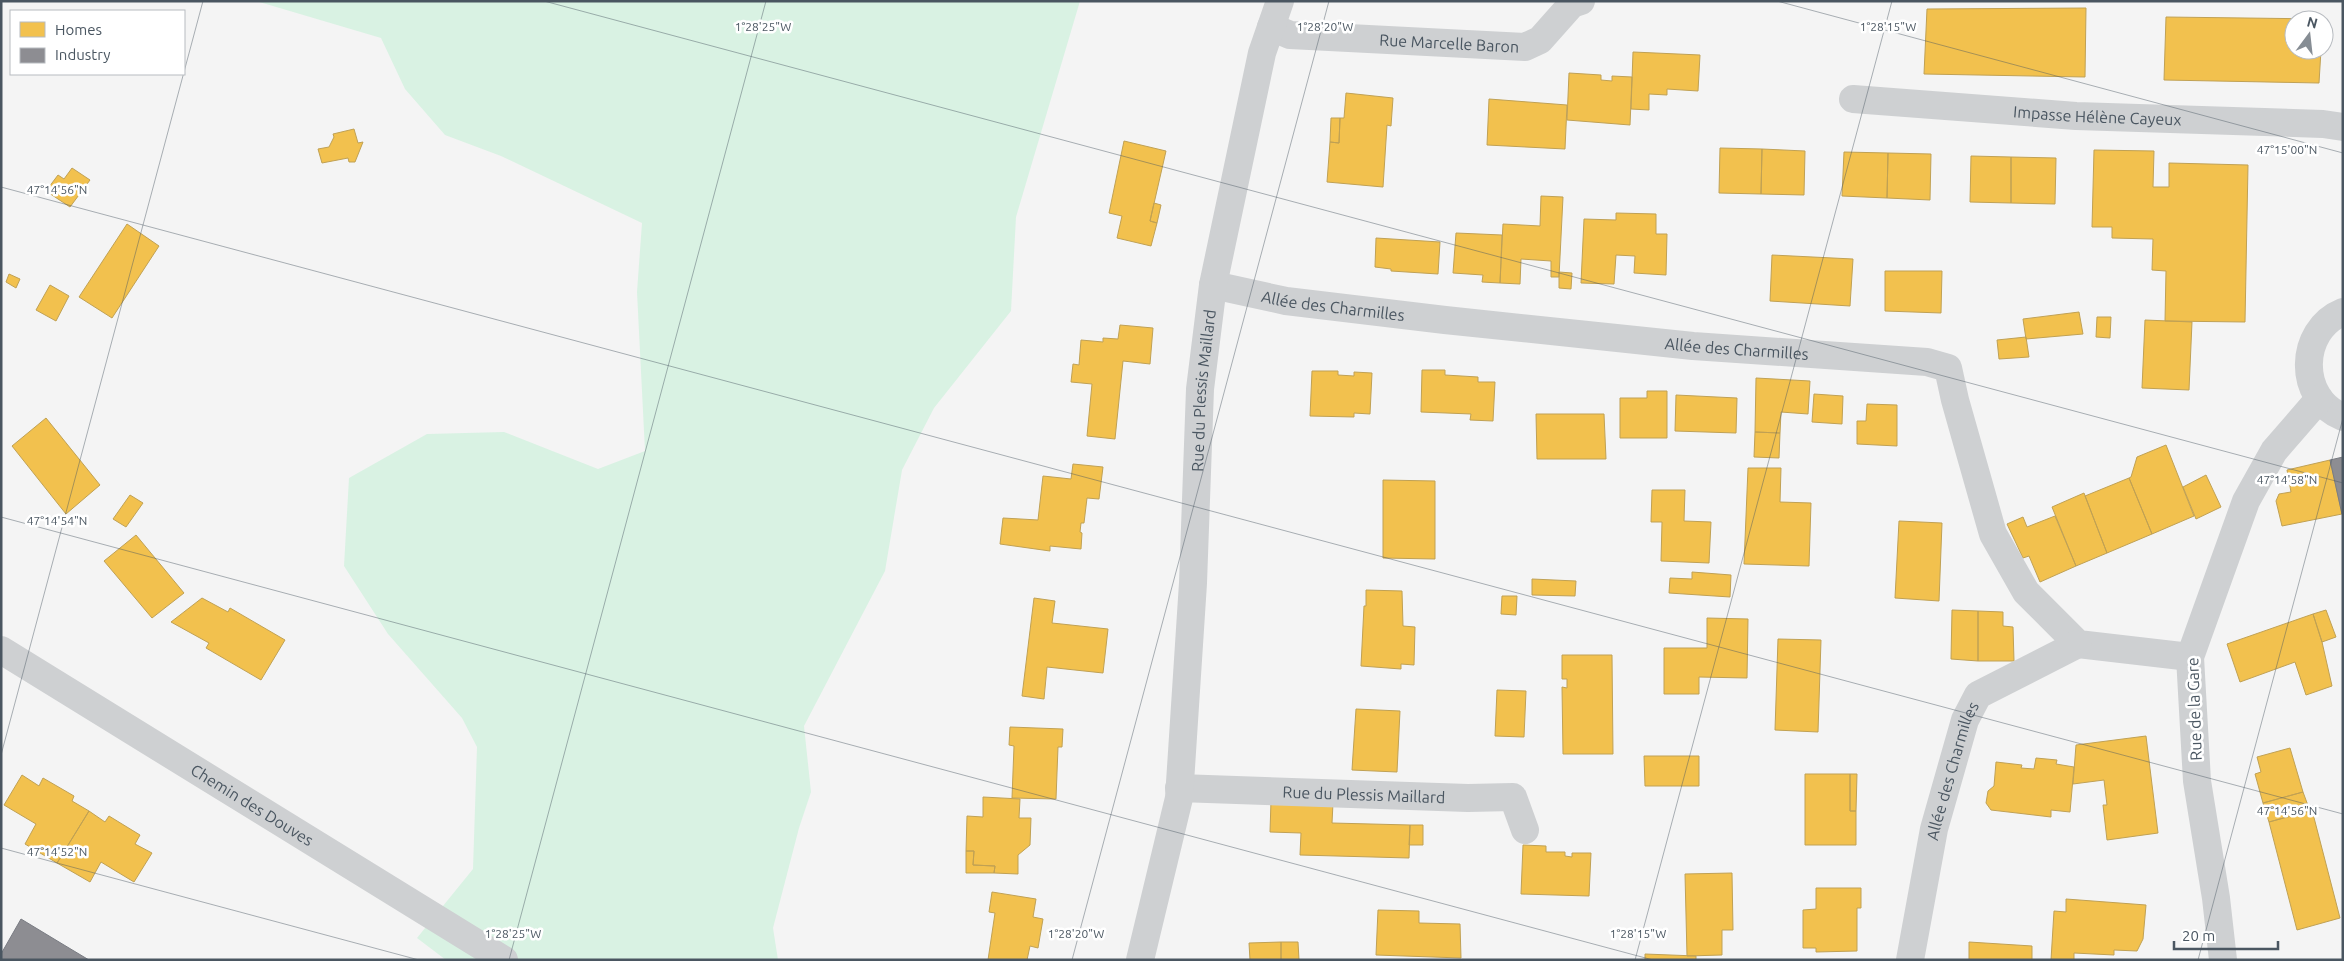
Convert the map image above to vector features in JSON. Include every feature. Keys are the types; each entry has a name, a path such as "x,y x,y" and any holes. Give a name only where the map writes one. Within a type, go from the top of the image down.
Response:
{"street":[{"name":"Rue du Plessis Maillard","path":"1140,960 1179,788 1192,583 1200,389 1213,285 1262,53 1280,1"},
{"name":"Rue Marcelle Baron","path":"1271,27 1290,35 1525,47 1540,40 1569,4"},
{"name":"Impasse Hélène Cayeux","path":"1853,99 2076,116 2323,124 2343,127"},
{"name":"Allée des Charmilles","path":"1213,285 1286,300 1445,320 1693,346 1927,362 1948,368 1955,400 1993,534 2026,592 2078,644 1978,695 1965,720 1934,829 1910,960"},
{"path":"2343,312 2338,314 2316,334 2308,356 2309,379 2319,399 2336,415 2343,417"},
{"name":"Rue de la Gare","path":"2223,960 2216,898 2197,781 2190,658 2246,501 2274,451 2319,399"},
{"path":"2078,644 2190,658"},
{"name":"Chemin des Douves","path":"1,650 504,960"},
{"name":"Rue du Plessis Maillard","path":"1179,788 1468,798 1513,797 1525,830"}],"green space":[{"path":"256,1 1080,1 1016,217 1011,311 934,408 902,470 885,571 804,726 811,792 799,828 773,928 778,960 446,960 417,938 473,869 477,747 462,718 388,634 344,566 349,478 427,434 504,432 598,469 645,451 637,292 642,223 501,156 445,135 405,89 381,38"}],"building: Homes":[{"path":"2086,8 2085,77 1924,74 1927,9"},
{"path":"2166,17 2284,19 2284,60 2320,60 2319,83 2164,80"},
{"path":"1633,52 1700,55 1698,91 1667,89 1667,95 1649,94 1649,110 1631,109"},
{"path":"1569,73 1601,75 1601,80 1612,81 1612,76 1632,77 1630,125 1567,120"},
{"path":"1346,93 1393,98 1391,126 1387,125 1383,187 1327,182 1330,142 1339,143 1340,118 1344,118"},
{"path":"1489,99 1567,105 1565,149 1487,145"},
{"path":"1331,118 1340,118 1339,143 1330,142"},
{"path":"354,129 358,143 363,142 355,162 349,162 348,158 322,163 318,149 329,147 334,137 333,134"},
{"path":"1124,141 1166,151 1150,221 1157,223 1151,246 1117,238 1122,216 1109,213"},
{"path":"1720,148 1762,149 1761,194 1719,193"},
{"path":"1762,149 1805,151 1804,195 1761,194"},
{"path":"2094,150 2154,151 2153,187 2169,187 2169,163 2248,165 2245,322 2165,321 2166,271 2152,270 2153,239 2112,238 2112,227 2092,227"},
{"path":"1844,152 1888,153 1887,198 1842,196"},
{"path":"1888,153 1931,154 1930,200 1887,198"},
{"path":"1971,156 2011,157 2011,203 1970,202"},
{"path":"2011,157 2056,158 2055,204 2011,203"},
{"path":"72,168 90,180 70,207 46,191 58,175 64,179"},
{"path":"1541,196 1563,197 1559,277 1551,277 1551,261 1521,259 1520,284 1500,283 1503,224 1540,226"},
{"path":"1154,203 1161,205 1157,223 1150,221"},
{"path":"1616,213 1656,214 1656,234 1667,234 1666,275 1634,273 1635,256 1616,255 1614,284 1581,283 1584,219 1616,220"},
{"path":"127,224 159,246 112,318 79,297"},
{"path":"1456,233 1502,235 1500,283 1482,282 1483,275 1453,273"},
{"path":"1376,238 1440,242 1438,274 1391,271 1391,269 1375,267"},
{"path":"1772,255 1853,259 1850,306 1770,301"},
{"path":"1885,271 1942,271 1941,313 1885,311"},
{"path":"1559,272 1572,273 1571,289 1559,288"},
{"path":"9,274 20,279 16,288 6,282"},
{"path":"50,285 69,296 56,321 36,310"},
{"path":"2079,312 2083,334 2026,339 2023,319"},
{"path":"2097,317 2111,317 2110,338 2096,337"},
{"path":"2145,320 2192,322 2189,390 2142,388"},
{"path":"1120,325 1153,328 1150,364 1123,361 1115,439 1087,436 1092,384 1071,382 1073,364 1079,365 1081,340 1103,342 1103,338 1118,339"},
{"path":"2026,337 2029,357 1999,359 1997,340"},
{"path":"1422,370 1445,370 1445,375 1478,377 1478,382 1495,382 1493,421 1470,420 1471,414 1421,412"},
{"path":"1312,371 1338,371 1338,375 1354,376 1354,372 1372,373 1370,414 1354,413 1354,417 1310,416"},
{"path":"1756,378 1810,381 1808,414 1781,412 1780,433 1755,432"},
{"path":"1647,391 1667,391 1667,438 1620,438 1620,398 1647,398"},
{"path":"1814,394 1843,396 1842,424 1812,422"},
{"path":"1676,395 1737,398 1736,433 1675,431"},
{"path":"1867,404 1897,405 1897,446 1857,444 1857,421 1866,421"},
{"path":"1536,414 1604,414 1606,459 1537,459"},
{"path":"46,418 100,485 66,514 12,446"},
{"path":"1755,432 1780,433 1779,458 1754,457"},
{"path":"2166,445 2194,516 2152,534 2129,478 2131,477 2137,457"},
{"path":"2330,460 2342,514 2282,526 2276,501 2279,494 2291,492 2287,470"},
{"path":"1073,464 1103,467 1099,499 1087,498 1084,523 1081,523 1081,549 1050,546 1050,551 1000,544 1003,518 1038,520 1043,476 1071,479"},
{"path":"1748,468 1781,468 1780,502 1811,503 1809,566 1744,564"},
{"path":"2206,475 2221,507 2196,519 2183,487"},
{"path":"2129,478 2152,534 2107,553 2085,496"},
{"path":"1383,480 1435,481 1435,559 1383,558"},
{"path":"1652,490 1685,490 1684,521 1711,522 1709,563 1661,561 1662,522 1651,522"},
{"path":"2084,493 2107,553 2076,566 2052,507"},
{"path":"130,495 143,503 126,527 113,519"},
{"path":"2055,516 2076,566 2040,582 2029,556 2023,558 2007,524 2023,517 2027,527"},
{"path":"1899,521 1942,523 1939,601 1895,598"},
{"path":"136,535 184,593 152,618 104,561"},
{"path":"1692,572 1731,575 1730,597 1669,593 1670,578 1692,579"},
{"path":"1532,579 1576,581 1575,596 1532,595"},
{"path":"1366,590 1402,591 1403,626 1415,627 1414,665 1401,664 1401,669 1361,666"},
{"path":"1502,596 1517,596 1516,615 1501,614"},
{"path":"202,598 228,612 230,608 285,640 261,680 206,648 209,643 171,622"},
{"path":"1034,598 1055,601 1052,623 1108,629 1103,673 1047,667 1044,699 1022,696"},
{"path":"1952,610 1978,611 1978,661 1951,659"},
{"path":"2326,610 2336,637 2322,642 2313,614"},
{"path":"1978,611 2003,612 2003,626 2013,627 2014,661 1978,661"},
{"path":"2313,614 2322,642 2332,686 2306,695 2295,662 2240,682 2227,644"},
{"path":"1707,618 1748,619 1747,678 1699,677 1699,694 1664,694 1664,648 1707,648"},
{"path":"1778,639 1821,640 1818,732 1775,730"},
{"path":"1562,655 1612,655 1613,754 1563,754 1562,687 1567,688 1567,679 1562,679"},
{"path":"1497,690 1526,691 1524,737 1495,736"},
{"path":"1356,709 1400,711 1397,772 1352,770"},
{"path":"1010,727 1063,729 1062,747 1058,747 1056,799 1012,798 1014,746 1009,745"},
{"path":"2146,736 2158,833 2107,840 2103,805 2107,805 2104,780 2073,784 2076,745"},
{"path":"2290,748 2303,792 2263,803 2255,774 2261,772 2257,757"},
{"path":"1644,756 1699,756 1699,786 1645,786"},
{"path":"2036,758 2057,760 2056,764 2074,767 2070,812 2051,810 2051,817 1991,810 1986,803 1988,791 1994,786 1996,762 2022,765 2021,768 2034,769"},
{"path":"1805,774 1850,774 1850,811 1856,811 1856,845 1805,845"},
{"path":"1850,774 1857,774 1856,811 1850,811"},
{"path":"22,775 39,786 43,778 74,796 72,801 89,811 57,863 25,844 36,824 4,805"},
{"path":"2303,792 2310,811 2269,822 2263,803"},
{"path":"983,797 1020,799 1019,818 1031,818 1030,845 1018,855 1018,874 994,873 995,866 973,865 974,851 966,851 967,816 983,817"},
{"path":"1271,801 1333,803 1332,823 1410,825 1409,858 1300,855 1301,833 1270,832"},
{"path":"2312,810 2340,918 2297,930 2269,822"},
{"path":"89,811 105,822 109,816 140,835 135,844 152,853 134,882 101,862 90,882 57,863"},
{"path":"1410,825 1423,825 1423,845 1409,845"},
{"path":"1523,845 1546,846 1546,852 1565,852 1565,856 1572,857 1572,853 1591,853 1589,896 1521,894"},
{"path":"966,851 974,851 973,865 995,866 994,873 966,873"},
{"path":"1732,873 1733,930 1722,930 1722,955 1687,956 1685,874"},
{"path":"1816,888 1861,888 1861,908 1857,908 1857,951 1816,952 1816,948 1803,948 1803,910 1816,909"},
{"path":"992,892 1036,899 1033,917 1043,919 1038,948 1030,946 1027,960 988,960 995,913 989,912"},
{"path":"2066,899 2146,905 2143,939 2137,951 2114,950 2114,955 2074,953 2074,960 2051,960 2054,911 2066,912"},
{"path":"1378,910 1419,911 1419,923 1460,924 1461,958 1376,955"},
{"path":"1281,942 1298,942 1299,960 1281,960"},
{"path":"1281,942 1281,960 1250,960 1249,943"},
{"path":"1969,942 2032,946 2032,960 1969,960"},
{"path":"1645,954 1696,956 1696,960 1645,960"}],"building: Industry":[{"path":"2343,457 2343,514 2342,514 2330,460"},
{"path":"21,919 89,960 1,960 1,954"}]}
